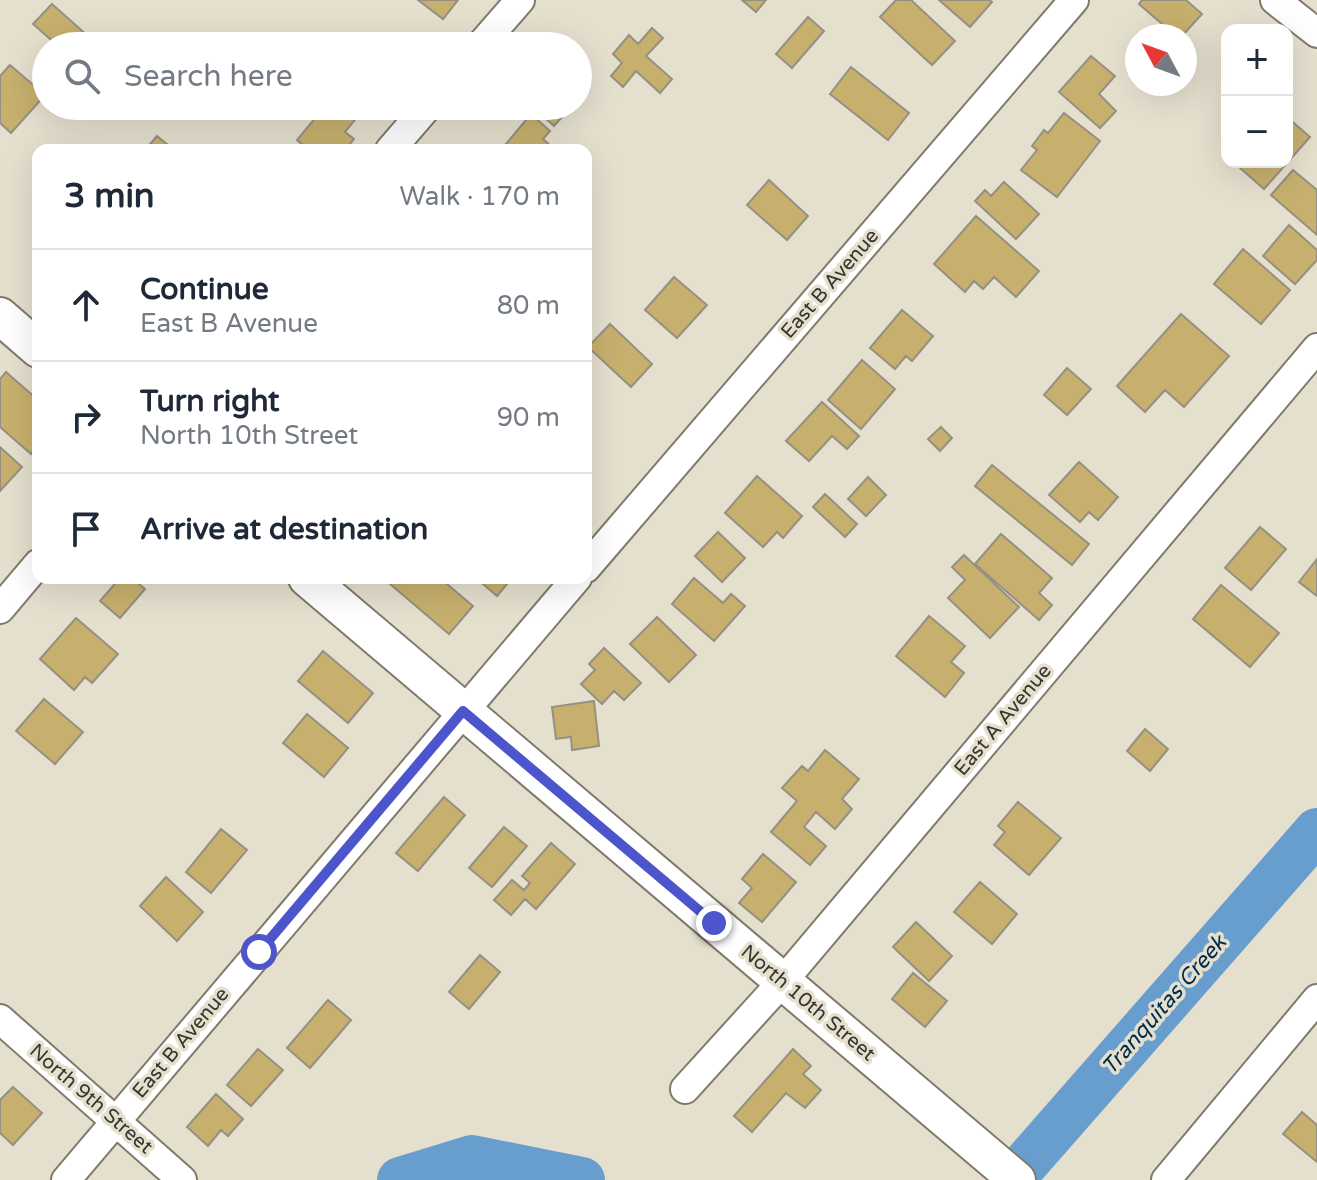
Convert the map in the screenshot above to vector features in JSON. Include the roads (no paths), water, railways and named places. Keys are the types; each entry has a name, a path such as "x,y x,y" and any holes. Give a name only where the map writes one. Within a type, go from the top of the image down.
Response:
{"street":[{"path":"492,32 520,0"},
{"name":"East B Avenue","path":"592,561 1074,0"},
{"path":"1275,0 1317,33"},
{"path":"395,144 416,120"},
{"path":"0,316 32,344"},
{"name":"East A Avenue","path":"685,1089 783,981 1317,348"},
{"path":"0,609 32,571"},
{"name":"North 10th Street","path":"314,584 1004,1169"},
{"name":"East B Avenue","path":"66,1180 572,584"},
{"path":"1166,1180 1317,999"},
{"name":"North 9th Street","path":"0,1019 182,1180"}],"waterway":[{"name":"Tranquitas Creek","path":"1011,1180 1317,831"},
{"name":"Tranquitas Creek","path":"400,1180 472,1158 582,1180"}]}
